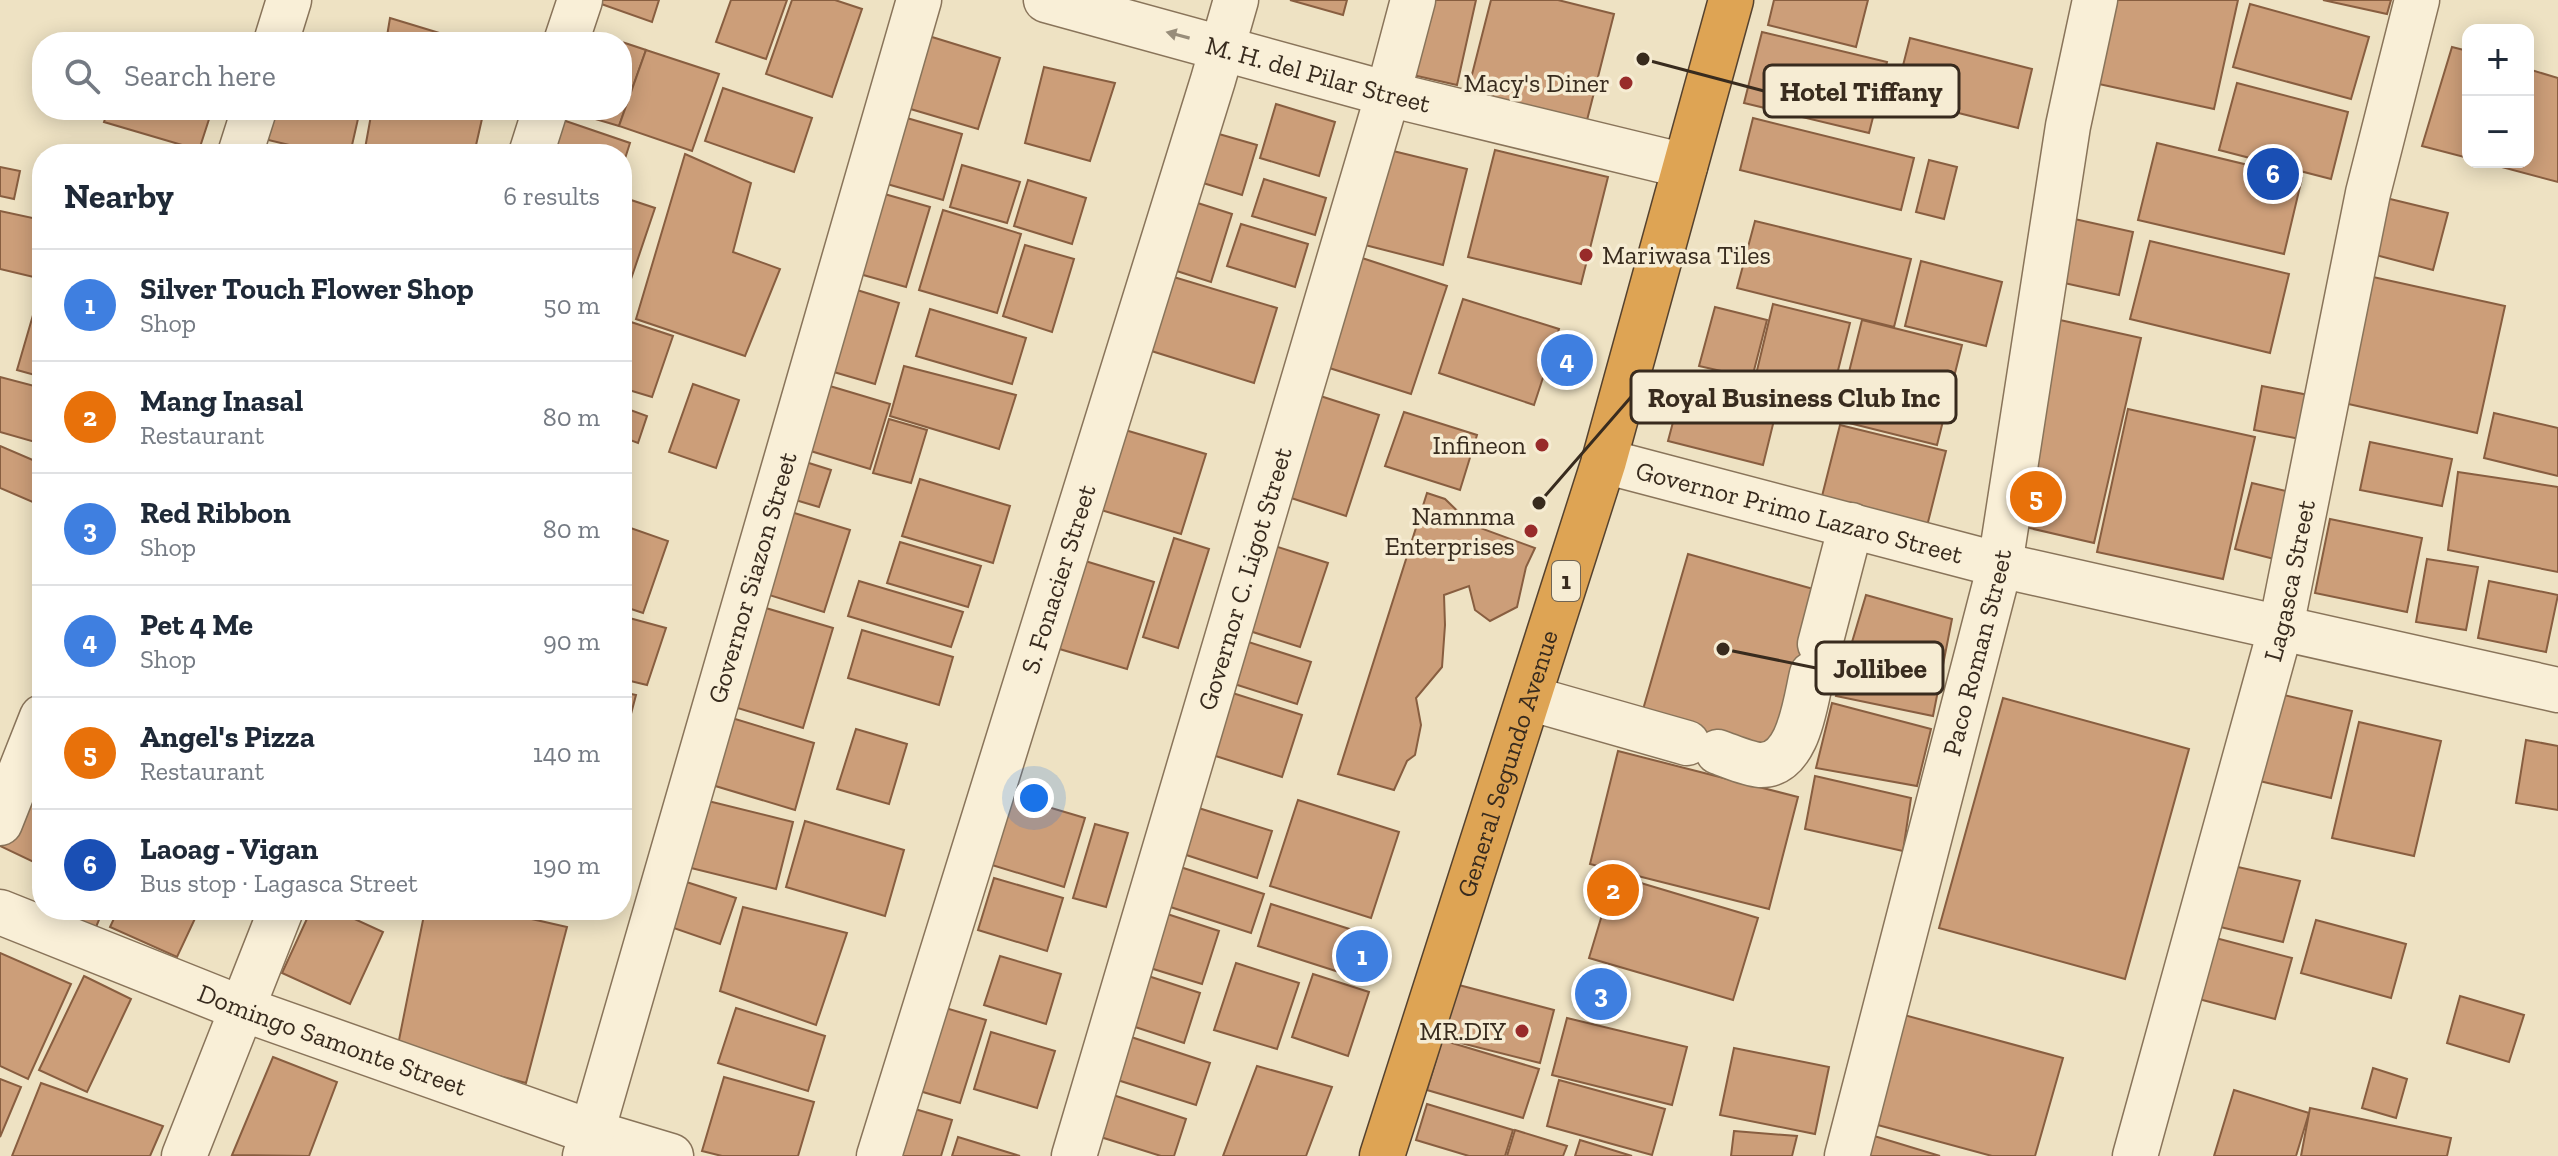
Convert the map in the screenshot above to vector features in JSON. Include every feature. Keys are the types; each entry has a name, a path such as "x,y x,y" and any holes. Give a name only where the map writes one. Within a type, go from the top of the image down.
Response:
{"highway":[{"name":"General Segundo Avenue","path":"1382,1156 1604,461 1731,0"}],"street":[{"path":"279,32 289,0"},
{"path":"569,32 580,0"},
{"name":"Governor Siazon Street","path":"588,1144 919,0"},
{"name":"M. H. del Pilar Street","path":"1046,0 1388,94 1685,166"},
{"name":"S. Fonacier Street","path":"879,1156 1236,0"},
{"name":"Governor C. Ligot Street","path":"1074,1156 1388,94 1413,0"},
{"name":"Paco Roman Street","path":"1847,1156 2000,565 2068,126 2095,0"},
{"name":"Lagasca Street","path":"2135,1156 2281,627 2368,193 2417,0"},
{"path":"243,144 251,120"},
{"path":"534,144 542,120"},
{"name":"Governor Primo Lazaro Street","path":"1604,461 2000,565 2558,690"},
{"path":"1529,698 1760,765 1779,760 1794,744 1851,525"},
{"path":"0,823 32,742"},
{"name":"Domingo Samonte Street","path":"0,912 588,1144 671,1156"},
{"path":"184,1156 277,920"}],"building":[{"path":"590,0 659,0 652,22"},
{"path":"731,0 787,0 766,59 716,42"},
{"path":"792,0 835,0 862,9 832,97 766,74"},
{"path":"1290,0 1347,0 1343,15"},
{"path":"1421,0 1476,0 1457,85 1404,73"},
{"path":"1491,0 1558,0 1614,14 1585,128 1466,98"},
{"path":"1774,0 1868,0 1856,47 1768,25"},
{"path":"2103,0 2238,0 2214,109 2085,81"},
{"path":"2323,0 2391,0 2387,14"},
{"path":"2250,4 2369,37 2351,99 2233,67"},
{"path":"390,18 436,32 388,32"},
{"path":"1762,32 1887,62 1869,133 1744,103"},
{"path":"919,33 1000,58 978,129 897,105"},
{"path":"1910,38 2032,69 2018,128 1895,97"},
{"path":"632,45 646,50 632,89"},
{"path":"2452,47 2462,50 2462,156 2422,146"},
{"path":"646,50 719,74 692,151 619,126 621,120 632,120 632,89"},
{"path":"1044,67 1115,83 1090,161 1025,143"},
{"path":"2534,71 2558,78 2558,182 2506,168 2534,168"},
{"path":"2237,83 2348,112 2331,179 2219,150"},
{"path":"723,88 812,118 794,172 705,141"},
{"path":"1276,104 1335,122 1319,176 1260,158"},
{"path":"893,114 962,134 943,200 873,180"},
{"path":"1753,118 1914,158 1901,210 1740,170"},
{"path":"209,120 201,144 179,144 104,122"},
{"path":"264,120 358,120 352,144 285,144 260,138"},
{"path":"370,120 482,120 476,144 366,144"},
{"path":"550,120 563,120 630,143 630,144 541,144"},
{"path":"599,120 621,120 619,126"},
{"path":"1205,130 1257,145 1242,195 1190,179"},
{"path":"2157,143 2302,178 2284,254 2138,220"},
{"path":"1389,150 1467,169 1443,265 1365,245"},
{"path":"1495,150 1608,177 1581,284 1468,257"},
{"path":"685,154 751,183 733,252 780,269 745,356 636,319"},
{"path":"1929,160 1957,167 1944,219 1916,212"},
{"path":"962,165 1020,182 1007,223 950,207"},
{"path":"0,167 20,171 14,199 0,196"},
{"path":"1264,179 1326,198 1315,235 1252,216"},
{"path":"1028,180 1086,198 1072,244 1014,226"},
{"path":"874,191 930,207 906,287 849,271"},
{"path":"1182,198 1232,214 1211,282 1161,266"},
{"path":"2386,198 2448,213 2433,270 2372,254"},
{"path":"632,200 655,208 632,276"},
{"path":"943,210 1021,234 997,313 919,290"},
{"path":"0,211 32,218 32,277 0,269"},
{"path":"2070,218 2133,232 2119,295 2055,281"},
{"path":"1755,221 1911,259 1894,327 1737,288"},
{"path":"1241,224 1308,244 1295,287 1227,266"},
{"path":"2150,241 2289,274 2270,353 2130,319"},
{"path":"1025,245 1074,259 1052,332 1003,316"},
{"path":"1356,256 1447,286 1411,394 1320,365"},
{"path":"1921,261 2002,282 1986,346 1905,326"},
{"path":"1167,275 1277,308 1254,383 1145,349"},
{"path":"2373,277 2505,306 2477,433 2344,403"},
{"path":"844,286 899,303 875,384 820,368"},
{"path":"1463,299 1559,329 1534,405 1439,373"},
{"path":"1773,304 1850,323 1829,406 1753,387"},
{"path":"1715,307 1767,320 1752,378 1699,366"},
{"path":"930,309 1026,338 1012,384 916,356"},
{"path":"32,319 32,374 17,370"},
{"path":"1862,320 1962,345 1937,445 1837,420"},
{"path":"2060,320 2141,338 2094,543 2012,524"},
{"path":"632,322 673,336 652,397 632,391"},
{"path":"904,366 1016,395 999,449 890,416"},
{"path":"0,377 32,385 32,441 0,432"},
{"path":"813,381 890,404 870,469 794,446"},
{"path":"693,384 739,400 716,468 669,452"},
{"path":"2262,386 2319,397 2310,441 2254,430"},
{"path":"1308,392 1379,415 1346,516 1276,493"},
{"path":"1681,392 1775,416 1763,465 1668,441"},
{"path":"2128,409 2255,437 2223,579 2097,552"},
{"path":"632,411 647,416 638,443 632,441"},
{"path":"1404,412 1477,435 1460,490 1385,466"},
{"path":"2494,413 2558,428 2558,476 2484,458"},
{"path":"889,419 927,430 911,483 873,473"},
{"path":"1840,425 1946,451 1924,538 1818,512"},
{"path":"1115,427 1206,454 1181,534 1091,507"},
{"path":"2370,442 2452,459 2442,506 2360,490"},
{"path":"0,446 32,460 32,502 0,488"},
{"path":"793,458 831,470 819,507 782,496"},
{"path":"2458,472 2558,487 2558,572 2448,550"},
{"path":"920,479 1010,506 993,563 902,536"},
{"path":"2252,483 2299,494 2282,561 2235,549"},
{"path":"1427,493 1445,499 1472,525 1535,548 1526,567 1517,607 1490,621 1475,610 1469,586 1444,595 1442,667 1416,698 1421,725 1415,755 1407,761 1394,790 1338,774"},
{"path":"778,508 850,530 824,612 753,590"},
{"path":"2330,519 2422,538 2407,612 2315,593"},
{"path":"632,528 668,541 643,613 632,609"},
{"path":"1174,538 1209,549 1178,648 1143,637"},
{"path":"900,542 981,566 968,607 887,583"},
{"path":"1262,542 1328,563 1300,647 1234,626"},
{"path":"1688,554 1824,592 1825,678 1772,748 1684,755 1642,713"},
{"path":"1072,557 1154,582 1127,669 1046,645"},
{"path":"2427,559 2478,567 2466,630 2416,622"},
{"path":"859,581 963,612 951,647 848,616"},
{"path":"2489,581 2558,595 2546,652 2478,638"},
{"path":"1866,595 1952,619 1933,716 1836,696"},
{"path":"749,603 833,628 803,728 718,702"},
{"path":"632,619 666,628 647,685 632,681"},
{"path":"862,630 953,657 939,705 848,678"},
{"path":"1239,639 1311,662 1297,704 1225,681"},
{"path":"1223,690 1302,715 1282,777 1203,752"},
{"path":"2271,692 2352,711 2331,798 2251,779"},
{"path":"2003,698 2189,749 2125,979 1939,928"},
{"path":"1832,703 1931,729 1917,786 1816,768"},
{"path":"722,715 814,743 795,810 702,782"},
{"path":"2359,722 2441,741 2414,856 2332,838"},
{"path":"856,729 907,744 889,804 837,789"},
{"path":"2526,740 2558,746 2558,810 2516,803"},
{"path":"1618,751 1798,797 1769,909 1590,864"},
{"path":"1815,776 1911,798 1903,851 1805,829"},
{"path":"29,779 32,780 32,861 0,846"},
{"path":"1001,793 1085,818 1064,887 979,861"},
{"path":"700,799 793,822 776,889 683,866"},
{"path":"1298,800 1399,832 1371,918 1270,886"},
{"path":"1189,805 1272,831 1257,878 1174,851"},
{"path":"805,821 904,850 885,916 786,887"},
{"path":"1095,824 1128,833 1106,907 1073,898"},
{"path":"1171,864 1264,894 1251,933 1158,903"},
{"path":"2229,865 2300,881 2283,942 2212,925"},
{"path":"1614,875 1758,918 1733,1000 1589,958"},
{"path":"674,878 736,898 720,944 659,923"},
{"path":"994,878 1063,898 1047,951 978,930"},
{"path":"1271,904 1384,940 1370,982 1258,946"},
{"path":"743,907 847,933 816,1025 720,991"},
{"path":"1155,910 1219,931 1202,984 1137,964"},
{"path":"55,920 99,920 92,937"},
{"path":"113,920 194,920 177,957 110,927"},
{"path":"306,920 357,920 383,932 350,1004 282,973"},
{"path":"423,920 536,920 567,927 526,1083 397,1050"},
{"path":"2316,920 2406,944 2391,998 2301,973"},
{"path":"2208,936 2292,958 2275,1019 2191,997"},
{"path":"0,953 71,984 28,1079 0,1066"},
{"path":"1000,956 1061,974 1046,1024 984,1005"},
{"path":"1236,963 1299,983 1277,1049 1214,1030"},
{"path":"1136,972 1200,993 1184,1043 1120,1022"},
{"path":"1313,974 1369,992 1348,1056 1292,1037"},
{"path":"84,976 131,999 87,1092 39,1070"},
{"path":"1455,984 1554,1010 1540,1063 1441,1038"},
{"path":"2460,996 2524,1015 2509,1062 2447,1043"},
{"path":"932,1004 986,1020 960,1103 906,1087"},
{"path":"736,1008 825,1036 808,1091 718,1063"},
{"path":"1893,1012 2063,1058 2035,1156 1992,1156 1863,1121"},
{"path":"1567,1018 1687,1047 1672,1105 1552,1075"},
{"path":"991,1032 1055,1051 1037,1108 974,1089"},
{"path":"1122,1034 1210,1063 1196,1105 1108,1077"},
{"path":"1442,1040 1539,1069 1523,1118 1427,1090"},
{"path":"1734,1048 1829,1067 1815,1134 1720,1115"},
{"path":"273,1057 337,1082 309,1156 232,1155"},
{"path":"1257,1066 1332,1087 1306,1156 1223,1156"},
{"path":"2373,1068 2407,1079 2396,1118 2362,1108"},
{"path":"724,1077 814,1102 798,1156 722,1156 702,1151"},
{"path":"0,1079 21,1087 0,1137"},
{"path":"1559,1080 1665,1109 1652,1155 1547,1126"},
{"path":"41,1083 163,1126 150,1156 12,1156"},
{"path":"2234,1090 2309,1113 2296,1156 2214,1156"},
{"path":"1104,1092 1186,1119 1174,1156 1161,1156 1091,1134"},
{"path":"898,1104 952,1120 941,1156 883,1156"},
{"path":"1427,1104 1513,1130 1505,1156 1469,1156 1416,1140"},
{"path":"2310,1108 2451,1138 2447,1156 2301,1156"},
{"path":"1515,1130 1567,1146 1563,1156 1507,1156"},
{"path":"1734,1131 1797,1136 1792,1156 1731,1156"},
{"path":"1861,1132 1940,1156 1854,1156"},
{"path":"958,1137 1020,1156 952,1156"},
{"path":"1580,1140 1632,1156 1575,1156"}],"place":[{"name":"Hotel Tiffany","path":"1643,59"},
{"name":"Macy's Diner","path":"1626,83"},
{"name":"Laoag - Vigan","path":"2273,174"},
{"name":"Mariwasa Tiles","path":"1586,255"},
{"name":"Pet 4 Me","path":"1567,360"},
{"name":"Infineon","path":"1542,445"},
{"name":"Angel's Pizza","path":"2036,497"},
{"name":"Royal Business Club Inc","path":"1539,503"},
{"name":"Namnma Enterprises","path":"1531,531"},
{"name":"Jollibee","path":"1723,649"},
{"name":"Mang Inasal","path":"1613,890"},
{"name":"Silver Touch Flower Shop","path":"1362,956"},
{"name":"Red Ribbon","path":"1601,994"},
{"name":"MR.DIY","path":"1522,1031"}]}
